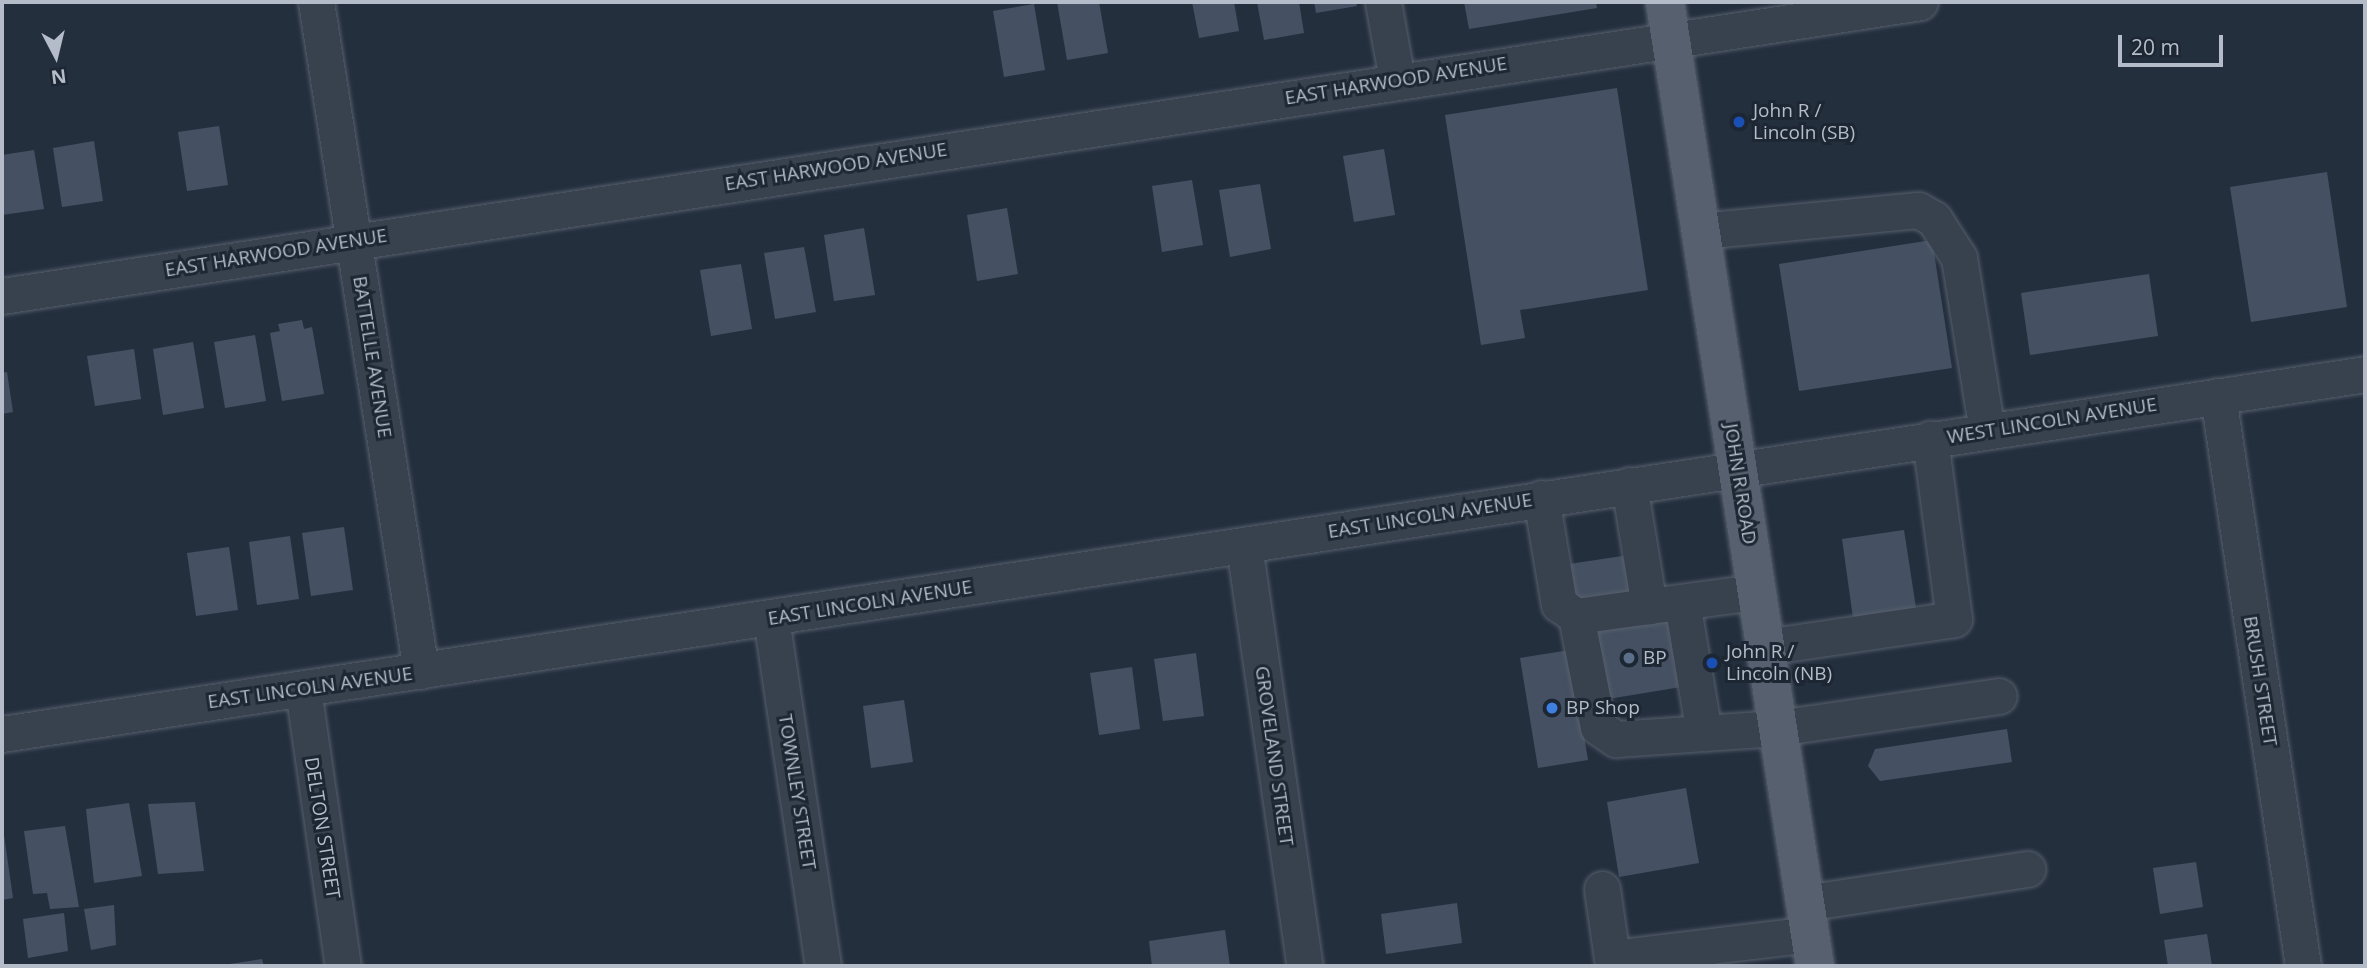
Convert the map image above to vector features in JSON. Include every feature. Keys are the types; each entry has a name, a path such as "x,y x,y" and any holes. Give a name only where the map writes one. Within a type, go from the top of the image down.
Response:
{"main road":[{"name":"JOHN R ROAD","path":"1665,2 1810,935"}],"street":[{"name":"BATTELLE AVENUE","path":"316,2 421,671"},
{"path":"1383,2 1397,80"},
{"name":"EAST HARWOOD AVENUE","path":"2,296 1397,80 1920,2"},
{"path":"1700,231 1918,210 1934,219 1959,258 1987,431"},
{"name":"WEST LINCOLN AVENUE","path":"1738,468 2365,374"},
{"name":"BRUSH STREET","path":"2218,396 2303,966"},
{"path":"1765,647 1954,619 1930,439"},
{"name":"EAST LINCOLN AVENUE","path":"2,734 1738,468"},
{"path":"1629,485 1704,733"},
{"path":"1541,498 1559,604 1576,616 1756,592"},
{"name":"GROVELAND STREET","path":"1244,545 1306,966"},
{"path":"1576,616 1598,727 1616,739 1777,728 1999,696"},
{"name":"TOWNLEY STREET","path":"771,618 823,966"},
{"name":"DELTON STREET","path":"303,689 343,966"},
{"path":"1602,889 1612,958 1810,935 2026,869"}],"building":[{"path":"1057,2 1099,2 1108,53 1067,60"},
{"path":"1192,2 1234,2 1239,31 1199,38"},
{"path":"1257,2 1299,2 1304,33 1264,40"},
{"path":"1314,2 1356,2 1357,6 1316,13"},
{"path":"1464,2 1596,2 1597,8 1469,29"},
{"path":"1034,4 1045,70 1004,77 993,11"},
{"path":"1617,88 1648,290 1520,310 1525,338 1481,345 1445,115"},
{"path":"219,126 228,185 187,191 178,132"},
{"path":"94,141 103,201 62,207 53,148"},
{"path":"1384,149 1395,215 1354,222 1343,156"},
{"path":"34,150 44,209 2,215 2,155"},
{"path":"2327,172 2347,307 2251,322 2230,187"},
{"path":"1192,180 1203,245 1162,252 1152,186"},
{"path":"1260,184 1271,249 1230,257 1219,190"},
{"path":"1007,208 1018,274 977,281 967,215"},
{"path":"864,228 875,295 834,301 824,235"},
{"path":"1932,240 1952,368 1799,391 1779,264"},
{"path":"804,247 816,312 775,319 764,253"},
{"path":"741,264 752,329 711,336 700,270"},
{"path":"2149,274 2158,336 2030,355 2021,293"},
{"path":"302,320 304,329 312,327 324,394 282,401 270,333 280,331 278,324"},
{"path":"255,335 266,401 225,408 214,342"},
{"path":"193,342 204,408 163,415 153,349"},
{"path":"134,349 141,399 95,406 87,356"},
{"path":"7,372 13,412 2,414 2,373"},
{"path":"344,527 353,590 311,596 302,533"},
{"path":"1904,530 1916,608 1853,618 1842,539"},
{"path":"290,536 299,599 257,605 249,542"},
{"path":"229,547 238,610 196,616 187,553"},
{"path":"1629,555 1635,596 1575,605 1569,564"},
{"path":"1669,613 1681,687 1596,701 1584,627"},
{"path":"1570,650 1588,760 1538,768 1520,658"},
{"path":"1196,653 1204,716 1163,721 1154,659"},
{"path":"1132,667 1140,729 1099,735 1090,673"},
{"path":"904,700 913,762 871,768 863,706"},
{"path":"2007,729 2012,762 1880,781 1868,766 1875,749"},
{"path":"1686,788 1699,863 1619,877 1607,802"},
{"path":"195,802 204,871 158,874 148,804"},
{"path":"129,803 142,876 94,883 86,809"},
{"path":"65,826 79,907 50,909 47,893 33,894 24,831"},
{"path":"4,835 13,898 2,900 2,836"},
{"path":"2196,862 2203,907 2160,914 2153,868"},
{"path":"1457,903 1462,943 1386,954 1381,914"},
{"path":"114,905 116,945 91,950 84,909"},
{"path":"64,913 68,951 28,958 23,919"},
{"path":"1225,930 1230,966 1152,966 1149,941"},
{"path":"2207,934 2212,966 2168,966 2164,940"},
{"path":"262,959 264,966 223,966 223,965"}],"place":[{"name":"John R / Lincoln (SB)","path":"1739,122"},
{"name":"BP","path":"1629,658"},
{"name":"John R / Lincoln (NB)","path":"1712,663"},
{"name":"BP Shop","path":"1552,708"}]}
